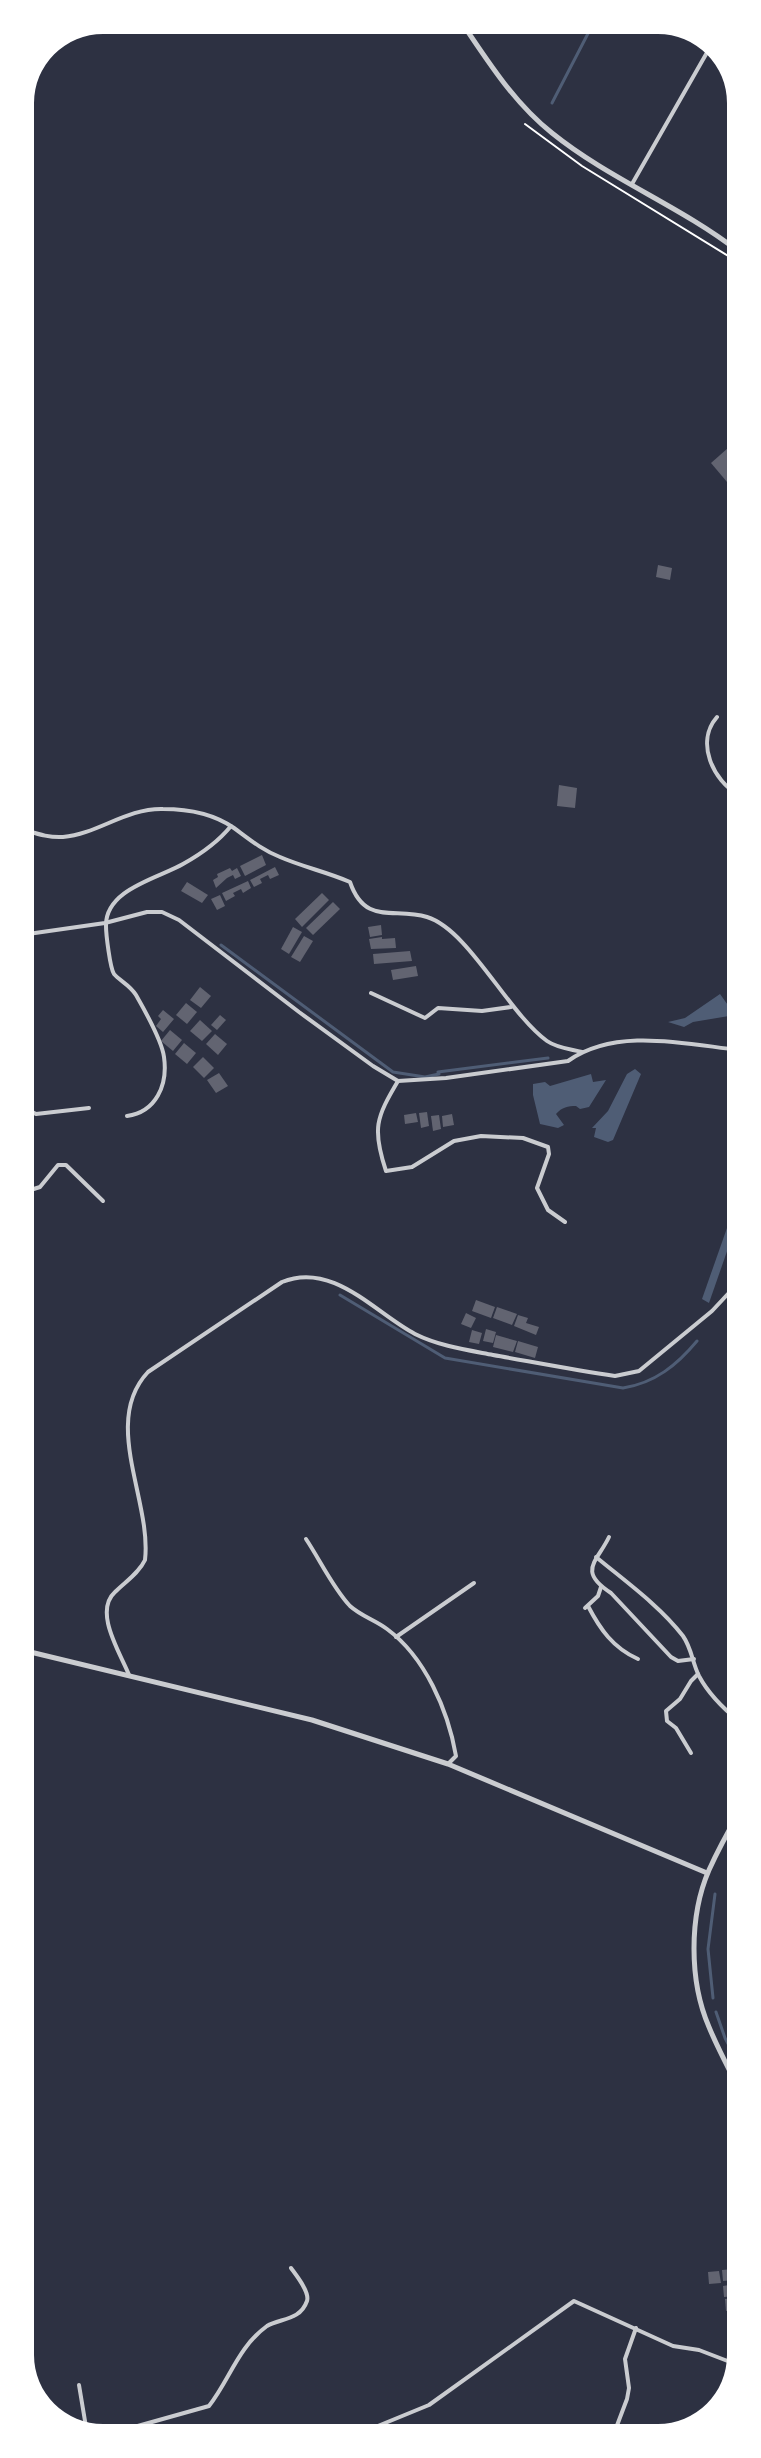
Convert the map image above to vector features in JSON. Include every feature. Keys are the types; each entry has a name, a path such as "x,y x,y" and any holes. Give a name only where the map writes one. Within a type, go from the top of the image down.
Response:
{"street":[{"path":"470,34 505,86 537,120 578,152 694,220 727,243"},
{"path":"632,184 706,54"},
{"path":"717,717 708,731 709,756 721,780 727,785"},
{"path":"34,833 62,837 126,814 163,809 196,813 231,826 256,846 282,858 350,882 353,891 367,908 379,913 427,917 445,928 467,949 512,1007 546,1040 561,1048 582,1052 648,1040 727,1049"},
{"path":"127,1116 138,1115 155,1103 163,1076 164,1055 135,994 113,970 105,923 114,902 121,896 184,864 216,843 231,826"},
{"path":"34,933 105,923 147,912 169,915 373,1066 398,1081 446,1078 568,1061 582,1052"},
{"path":"371,993 425,1018 438,1008 482,1011 512,1007"},
{"path":"398,1081 381,1110 377,1124 377,1140 386,1171 412,1167 454,1141 481,1136 523,1138 548,1147 549,1154 537,1188 548,1210 565,1222"},
{"path":"34,1113 89,1108"},
{"path":"34,1189 40,1187 62,1164 103,1201"},
{"path":"129,1675 106,1614 110,1596 142,1568 146,1552 129,1437 127,1410 133,1390 148,1372 282,1282 301,1277 329,1281 358,1294 418,1335 459,1349 615,1376 639,1371 727,1295"},
{"path":"609,1537 592,1564 601,1587 611,1593 671,1657 678,1661 694,1659"},
{"path":"306,1539 349,1604 396,1637 409,1649 423,1670 442,1708 456,1756 448,1764"},
{"path":"596,1557 665,1617 682,1636 698,1674 727,1709"},
{"path":"396,1637 474,1583"},
{"path":"601,1587 598,1596 587,1607 609,1638 624,1653 638,1659"},
{"path":"34,1653 312,1720 448,1764 707,1873"},
{"path":"691,1753 676,1728 667,1721 666,1711 680,1699 698,1674"},
{"path":"727,1835 707,1873 694,1932 696,1979 708,2026 727,2065"},
{"path":"145,2424 209,2406 250,2341 270,2324 290,2319 307,2302 307,2296 291,2268"},
{"path":"383,2424 429,2405 574,2301 673,2346 699,2350 726,2361"},
{"path":"618,2424 629,2388 625,2359 636,2328"},
{"path":"79,2385 85,2421"}],"path":[{"path":"525,124 582,166 727,255"}],"water":[{"path":"720,994 727,1004 727,1016 693,1022 684,1027 668,1022 685,1018"},
{"path":"635,1069 641,1074 613,1140 608,1142 594,1137 596,1128 592,1128 608,1111 627,1074"},
{"path":"591,1074 593,1082 606,1080 589,1107 565,1107 556,1114 564,1125 558,1128 540,1124 533,1084 545,1082 550,1086"},
{"path":"727,1228 727,1251 709,1303 702,1299"}],"building":[{"path":"727,449 727,482 711,463"},
{"path":"658,565 672,568 670,580 656,577"},
{"path":"559,785 577,788 575,808 557,806"},
{"path":"262,855 266,865 245,876 240,866"},
{"path":"275,867 279,875 270,879 268,875 254,887 250,880"},
{"path":"230,868 232,871 237,868 241,876 235,879 233,875 216,888 213,880 218,877 217,874"},
{"path":"248,881 251,888 243,893 241,889 233,893 235,896 226,901 222,893"},
{"path":"187,882 208,895 202,903 181,891"},
{"path":"322,893 329,900 302,927 295,919"},
{"path":"220,895 225,906 217,910 211,899"},
{"path":"333,902 340,909 313,935 306,928"},
{"path":"381,925 382,935 370,937 368,927"},
{"path":"293,927 302,932 289,954 281,949"},
{"path":"304,936 313,941 300,962 291,957"},
{"path":"395,938 396,948 371,949 369,939"},
{"path":"410,951 412,961 374,964 373,954"},
{"path":"416,966 418,976 393,980 391,970"},
{"path":"200,987 211,996 201,1008 190,1000"},
{"path":"186,1003 197,1012 187,1024 176,1015"},
{"path":"163,1010 174,1019 163,1032 156,1026"},
{"path":"220,1015 226,1020 217,1030 211,1025"},
{"path":"200,1020 212,1031 202,1041 190,1031"},
{"path":"170,1030 182,1040 173,1051 161,1041"},
{"path":"215,1034 227,1044 218,1055 206,1044"},
{"path":"184,1043 196,1053 187,1064 175,1054"},
{"path":"203,1057 214,1068 204,1078 193,1067"},
{"path":"219,1073 228,1086 216,1093 207,1080"},
{"path":"427,1112 429,1126 421,1128 419,1113"},
{"path":"416,1113 418,1122 405,1124 404,1115"},
{"path":"452,1114 454,1125 443,1127 442,1116"},
{"path":"439,1115 441,1129 433,1131 431,1116"},
{"path":"476,1300 495,1307 491,1318 472,1311"},
{"path":"497,1307 517,1314 512,1325 493,1318"},
{"path":"466,1313 476,1318 471,1328 461,1324"},
{"path":"518,1315 528,1318 526,1323 539,1327 536,1335 514,1326"},
{"path":"486,1329 496,1332 493,1343 483,1341"},
{"path":"472,1330 482,1333 479,1344 469,1342"},
{"path":"496,1335 517,1341 513,1352 493,1347"},
{"path":"518,1341 538,1347 535,1358 515,1352"},
{"path":"722,2270 727,2270 727,2281 723,2281"},
{"path":"719,2271 721,2283 709,2284 708,2272"}],"waterway":[{"path":"552,103 588,34"},
{"path":"221,945 393,1072 425,1077 438,1072 548,1058"},
{"path":"340,1295 445,1358 623,1388 635,1386 664,1372 697,1341"},
{"path":"713,1998 708,1949 715,1894"},
{"path":"716,2012 727,2042"}]}
